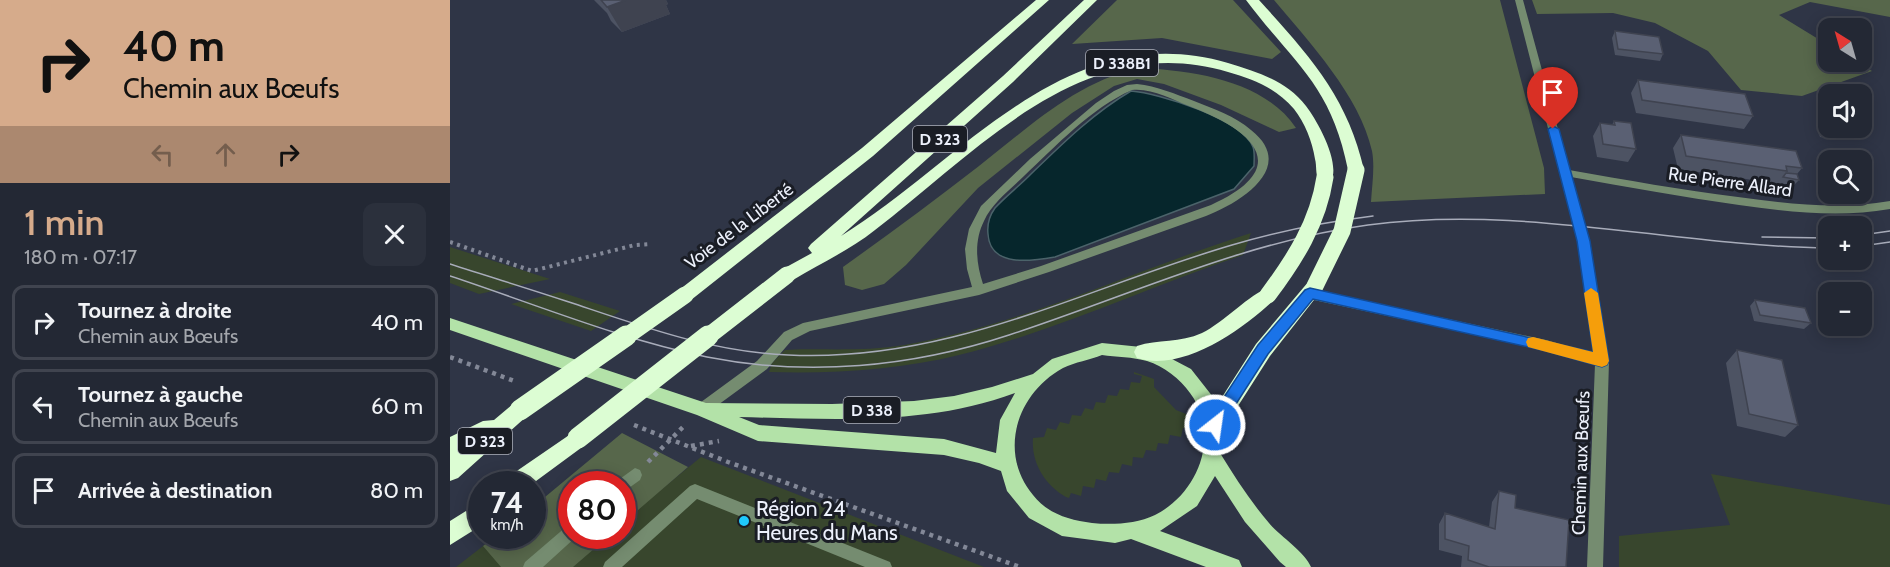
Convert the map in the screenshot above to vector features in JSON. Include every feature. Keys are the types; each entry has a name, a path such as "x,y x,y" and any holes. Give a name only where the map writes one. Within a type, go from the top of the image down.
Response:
{"highway":[{"name":"Voie de la Liberté","path":"450,471 520,410 685,295 788,219 924,106 1043,0"},
{"name":"D 323","path":"534,471 786,275 1008,79 1091,0"},
{"path":"1215,425 1250,368 1312,290 1341,236 1354,195 1356,170 1347,126 1325,85 1252,0"},
{"name":"D 338B1","path":"786,275 866,228 1028,102 1078,75 1107,65 1157,59 1196,60 1233,67 1268,81 1283,90 1310,120 1320,138 1325,158 1325,177 1319,209 1299,253 1268,295 1233,325 1181,348 1144,352"},
{"path":"450,448 520,410"},
{"path":"450,534 468,521"}],"main road":[{"name":"D 338","path":"450,324 702,409 759,434 944,447 980,455 1006,465"},
{"name":"D 338","path":"450,330 477,334"},
{"path":"1116,349 1144,352 1170,362 1191,379 1206,400 1215,425 1213,457 1203,481 1186,503 1162,520 1134,531 1083,533 1051,522 1026,503 1010,478 1006,465 1004,441 1009,417 1016,402 1037,377 1061,362 1088,352 1116,349"},
{"name":"D 338","path":"702,409 863,411 959,403 1000,394 1037,377"},
{"path":"1213,457 1255,523 1281,551 1301,567"},
{"path":"1134,531 1232,567"}],"street":[{"name":"Chemin aux Bœufs","path":"1519,0 1583,241 1602,361 1595,567"},
{"path":"702,409 762,365 788,336 807,327 979,290 1186,218 1237,196 1259,176 1263,168 1262,150 1246,129 1218,114 1141,87 1124,89 1059,139 985,209 978,219 969,252 969,263 979,290"},
{"name":"Rue Pierre Allard","path":"1566,173 1724,200 1816,211 1856,211 1890,205"},
{"path":"1312,290 1602,361"},
{"path":"611,567 695,491 884,567"},
{"path":"531,567 558,543"}],"path":[{"path":"450,242 532,271 635,245 651,244"},
{"path":"636,474 702,409"},
{"path":"691,446 728,462 1020,567"}],"shaded area":[{"path":"1117,0 1233,0 1281,52 1272,59 1162,38 1072,44"},
{"path":"1274,0 1500,0 1544,168 1545,194 1371,202 1372,151 1357,110 1332,71"},
{"path":"1532,0 1890,0 1890,17 1810,2 1779,15 1818,39 1818,72 1869,72 1836,84 1818,84 1818,90 1802,96 1741,90 1708,51 1655,23 1613,13 1537,14"},
{"path":"1138,68 1203,75 1246,88 1282,112 1296,128 1279,132 1221,105 1164,84 1137,79 1114,86 1072,113 978,188 906,265 884,284 862,290 845,285 843,267 1035,122 1073,95 1115,75"},
{"path":"1131,91 1179,102 1233,127 1246,137 1253,147 1254,166 1234,189 1055,257 1014,260 996,252 991,245 988,231 989,220 995,208 1077,130 1103,109"},
{"path":"1251,233 1243,255 1031,334 995,345 936,360 889,367 817,372 769,372 772,363 785,350 874,348 949,336 1036,310"},
{"path":"450,247 550,279 479,294 450,283"},
{"path":"560,292 620,311 591,331 511,304"},
{"path":"1134,372 1154,379 1154,387 1176,410 1186,414 1190,429 1183,428 1181,437 1170,435 1168,444 1158,443 1156,451 1146,450 1143,458 1133,457 1132,466 1122,464 1119,473 1109,472 1106,481 1096,479 1094,488 1083,486 1081,496 1071,493 1069,498 1066,497 1046,480 1041,472 1034,456 1033,438 1044,437 1047,428 1056,430 1060,422 1069,424 1072,415 1081,416 1085,408 1093,410 1096,402 1105,403 1108,395 1117,396 1120,389 1129,390 1131,382 1140,383 1142,376"},
{"path":"622,433 688,467 636,512 636,471 576,471"},
{"name":"Région 24 Heures du Mans","path":"600,453 626,471 578,471"},
{"name":"Région 24 Heures du Mans","path":"701,457 984,567 456,567 479,549 546,549 546,497 558,487 558,549 636,549 636,478 657,493"},
{"path":"1711,474 1890,505 1890,567 1619,567 1619,536 1730,525"},
{"path":"558,486 558,549 594,549 573,567 501,567 486,549 546,549 546,496"}],"building":[{"path":"601,0 626,0 607,7"},
{"path":"1615,31 1659,37 1663,54 1618,49"},
{"path":"1638,80 1745,94 1753,116 1642,100"},
{"path":"1614,121 1631,123 1636,149 1603,144 1600,123 1615,125"},
{"path":"1681,135 1796,151 1802,168 1786,166 1787,171 1686,156"},
{"path":"1786,173 1797,174 1799,180 1783,177"},
{"path":"1755,300 1805,308 1811,323 1760,315"},
{"path":"1737,350 1782,360 1798,425 1749,414"},
{"path":"1499,491 1516,495 1515,508 1569,520 1566,567 1489,567 1468,560 1469,546 1445,539 1445,513 1495,529"}],"tram line":[{"path":"450,264 650,329 704,343 759,353 847,354 904,347 960,335 1232,245 1267,235 1373,216"},
{"path":"450,276 609,331 674,350 745,363 821,367 860,366 897,361 972,346 1054,320 1231,257 1321,233 1368,225 1426,220 1483,219 1598,228 1770,246 1818,248"},
{"path":"1872,234 1890,231"},
{"path":"1762,237 1818,238"},
{"path":"1872,245 1890,242"}],"slow traffic":[{"path":"1533,342 1602,361 1591,293"}],"place":[{"name":"Région 24 Heures du Mans","path":"744,521"}],"route":[{"path":"1215,425 1230,397 1263,350 1310,294 1324,295 1546,345 1602,361 1583,241 1553,129"}]}
